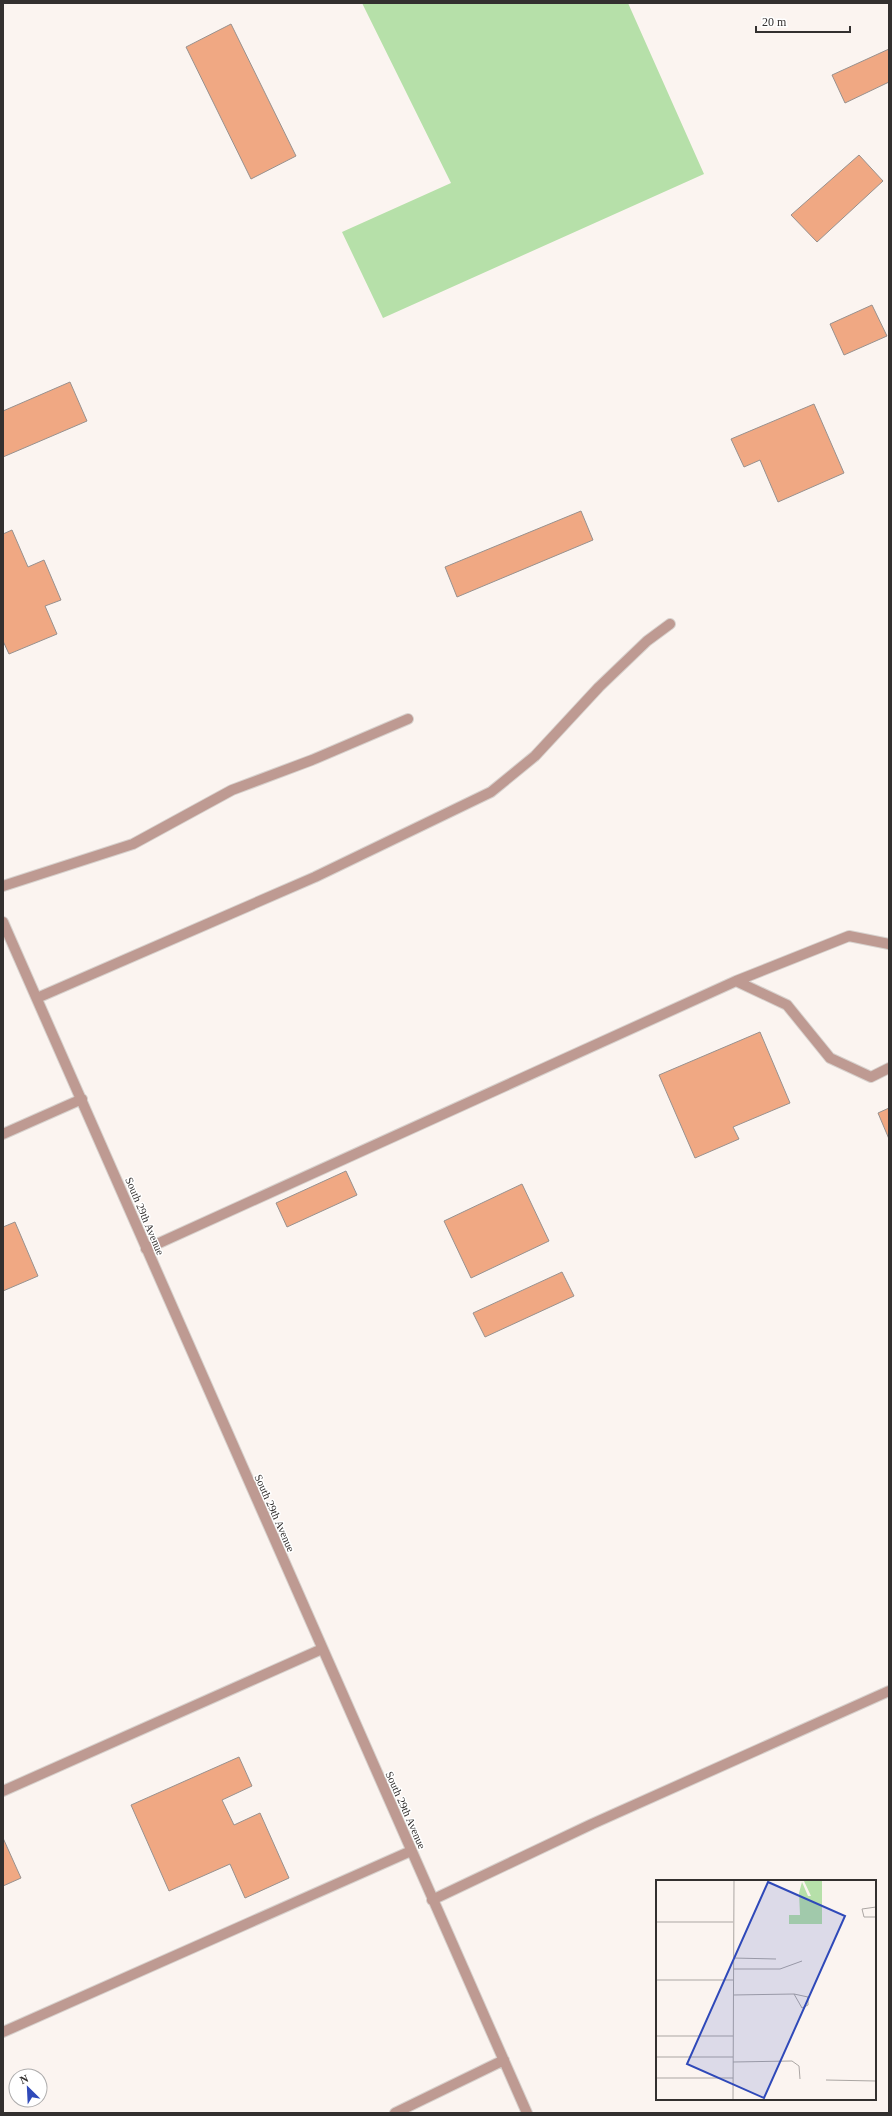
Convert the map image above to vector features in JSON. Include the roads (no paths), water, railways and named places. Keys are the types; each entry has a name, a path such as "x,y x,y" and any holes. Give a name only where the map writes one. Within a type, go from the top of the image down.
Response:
{"street":[{"path":"37,998 315,877 490,792 535,756 599,687 641,646 670,624"},
{"path":"3,886 133,844 232,790 312,760 408,719"},
{"name":"South 29th Avenue","path":"3,922 527,2113"},
{"path":"146,1249 736,981 849,936 889,944"},
{"path":"736,981 787,1005 830,1058 871,1078 889,1068"},
{"path":"3,1134 82,1099"},
{"path":"3,1791 322,1649"},
{"path":"432,1900 592,1824 889,1691"},
{"path":"3,2032 411,1851"},
{"path":"394,2113 504,2060"}]}
